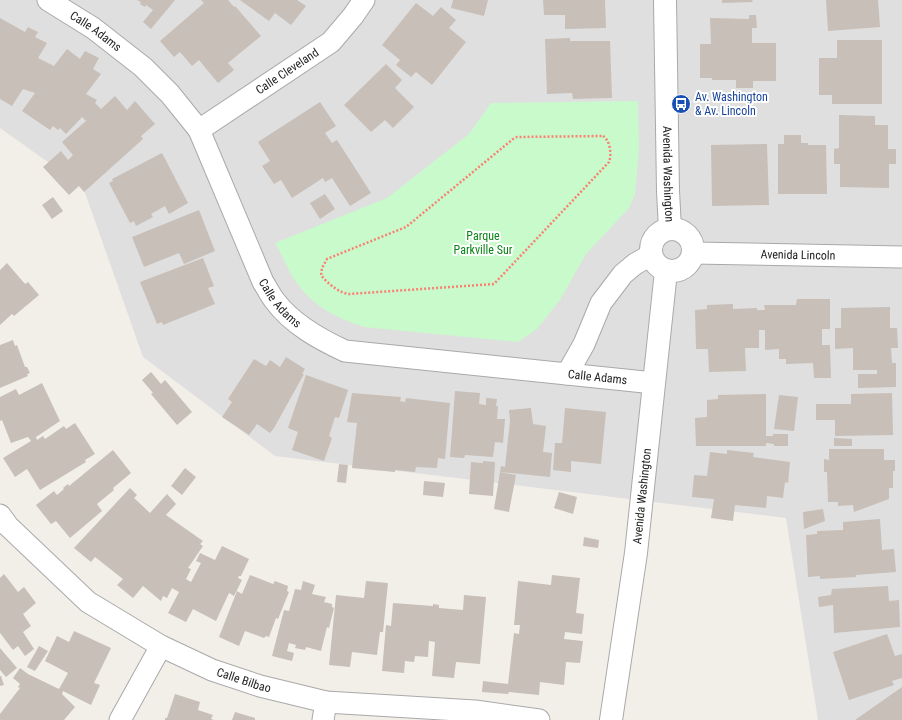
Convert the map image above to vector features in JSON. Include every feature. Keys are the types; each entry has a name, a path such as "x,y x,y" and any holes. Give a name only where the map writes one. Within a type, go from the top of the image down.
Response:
{"street":[{"name":"Calle Adams","path":"48,0 93,28 143,67 170,94 199,130 263,282 275,301 291,318 297,324 321,340 345,351 654,383"},
{"name":"Calle Cleveland","path":"199,130 331,42 353,16 364,0"},
{"name":"Avenida Washington","path":"665,0 670,229"},
{"name":"Avenida Washington","path":"651,255 650,248 652,241 657,234 663,230 670,229 685,233 690,238 693,245 693,253"},
{"path":"567,374 584,344 602,303 623,274 635,264 651,255 659,268 673,272 681,270 687,266 693,253"},
{"name":"Avenida Lincoln","path":"693,253 902,257"},
{"name":"Avenida Washington","path":"611,720 636,553 666,271"},
{"name":"Calle Bilbao","path":"3,524 88,602 161,646 212,670 260,686 324,711 475,711 539,720"},
{"path":"120,720 161,646"}],"path":[{"path":"603,136 608,141 611,158 610,162 494,284 344,294 330,285 321,274 322,268 327,259 406,227 517,137 603,136"}],"shaded area":[{"path":"0,0 902,0 902,720 818,720 786,518 275,456 143,357 83,187 0,128"}],"green space":[{"name":"Parque Parkville Sur","path":"638,101 639,149 635,194 629,208 586,254 560,300 537,329 518,342 364,327 342,319 323,308 306,294 292,276 275,243 387,198 469,134 491,103"}],"building":[{"path":"137,0 175,0 151,29 143,22 153,10 146,5 145,7 140,4 141,2"},
{"path":"201,0 228,0 261,36 228,63 234,70 218,83 199,60 192,66 180,52 174,57 160,41 204,3"},
{"path":"240,0 297,0 306,6 291,25 275,13 269,21"},
{"path":"453,0 488,0 484,16 451,8"},
{"path":"543,0 605,0 606,28 565,29 565,15 544,15"},
{"path":"722,0 752,0 753,2 722,3"},
{"path":"826,0 878,0 880,27 828,31"},
{"path":"416,3 433,16 441,7 456,20 449,28 466,42 432,85 416,72 411,77 396,65 400,60 382,45"},
{"path":"749,15 756,15 757,28 752,28 752,43 776,43 776,81 753,81 753,88 736,88 736,80 712,80 712,78 700,78 700,44 711,44 710,18 749,19"},
{"path":"0,18 25,32 28,27 38,32 35,37 47,43 38,58 54,66 67,49 80,59 85,51 99,58 93,69 101,74 86,94 97,100 95,103 101,109 115,96 127,110 135,101 155,124 141,136 143,139 84,192 79,186 69,195 43,167 61,151 68,160 73,155 62,142 86,121 82,117 66,134 60,128 58,130 53,126 50,130 22,111 35,93 23,89 12,106 0,99"},
{"path":"570,38 570,41 610,41 612,98 573,99 572,93 547,94 545,39"},
{"path":"837,40 882,40 882,104 832,104 832,95 819,95 819,58 837,58"},
{"path":"386,64 402,80 395,88 414,107 393,128 385,120 371,132 344,105"},
{"path":"320,102 336,126 325,133 332,143 337,140 371,193 350,206 332,178 325,182 323,178 292,198 281,180 274,184 262,166 270,161 258,142"},
{"path":"839,115 875,116 875,125 888,125 888,149 896,149 896,164 889,164 889,188 840,187 840,164 834,164 834,149 839,148"},
{"path":"784,135 801,135 801,143 808,143 808,145 826,145 827,194 778,194 778,144 784,144"},
{"path":"767,144 769,205 712,206 711,145"},
{"path":"162,153 188,203 169,214 165,206 151,214 153,217 136,226 134,221 130,223 109,183 113,181 112,179"},
{"path":"325,194 335,209 320,219 310,203"},
{"path":"53,197 63,211 52,219 42,205"},
{"path":"199,210 215,251 184,264 179,253 144,267 132,237"},
{"path":"203,258 214,286 208,288 215,304 163,325 162,322 157,324 140,282"},
{"path":"7,263 25,284 28,282 39,295 14,316 12,314 0,325 0,270"},
{"path":"797,299 830,299 830,329 822,329 822,345 830,345 831,378 814,378 813,363 786,364 786,359 779,359 779,349 765,350 765,330 759,330 759,348 745,348 746,371 709,372 708,349 696,349 695,310 707,309 707,305 733,304 733,309 757,308 757,310 765,310 764,305 796,305"},
{"path":"890,307 890,328 897,328 898,348 891,348 892,363 896,363 896,387 858,388 858,374 877,374 877,370 853,370 853,348 835,349 835,328 841,328 841,308"},
{"path":"13,340 15,346 17,345 25,367 27,367 30,373 27,374 28,376 0,388 0,345"},
{"path":"286,357 305,369 302,374 304,374 270,433 257,424 249,435 222,417 232,402 228,399 254,359 266,366 270,360 280,367"},
{"path":"151,372 161,384 165,380 192,412 177,425 151,394 153,393 142,380"},
{"path":"306,375 348,390 339,418 335,417 329,436 332,438 324,461 292,450 298,432 288,428"},
{"path":"42,383 60,421 36,437 37,440 43,436 45,439 64,426 66,429 75,423 95,454 85,460 86,462 40,490 27,469 15,477 3,458 31,441 28,437 11,443 2,420 0,421 0,397 16,389 19,395"},
{"path":"455,391 480,393 479,404 486,405 486,398 497,399 497,419 505,419 503,443 495,442 493,457 465,455 464,458 450,457"},
{"path":"352,393 401,397 400,401 405,402 406,398 450,403 445,459 438,458 437,468 416,467 415,472 395,470 395,472 352,468 357,423 347,422"},
{"path":"892,393 893,435 835,436 835,420 816,420 816,404 851,404 851,394"},
{"path":"766,394 766,436 773,436 773,434 788,434 788,446 774,446 774,444 766,443 766,446 696,446 695,418 707,417 707,400 718,399 718,395"},
{"path":"779,395 798,397 794,431 774,429"},
{"path":"531,408 533,424 546,426 543,452 552,453 550,477 500,472 501,466 505,467 510,421 509,410"},
{"path":"565,408 606,412 601,464 571,461 571,472 553,470 555,443 562,443"},
{"path":"834,438 852,439 852,446 834,446"},
{"path":"829,449 884,449 884,460 895,460 895,471 893,471 893,488 889,488 889,499 854,512 853,505 838,506 838,502 828,502 827,472 824,472 824,459 829,460"},
{"path":"113,450 131,473 97,504 102,511 70,538 56,521 51,524 36,505 54,491 57,495 64,489 63,488 68,484 69,486"},
{"path":"727,450 754,453 753,457 790,462 788,483 785,482 783,498 767,496 766,508 735,505 733,521 711,518 714,499 692,497 694,475 707,476 710,452 727,454"},
{"path":"483,461 495,462 493,496 469,494 471,462 483,463"},
{"path":"339,464 348,465 346,483 337,482"},
{"path":"185,468 196,477 182,495 171,486"},
{"path":"500,472 516,475 509,512 494,509"},
{"path":"424,481 445,483 443,497 423,495"},
{"path":"130,488 137,495 134,498 150,513 167,494 176,504 166,515 203,541 200,544 203,546 188,568 191,569 186,579 191,582 201,563 196,561 200,553 215,560 222,546 249,559 241,576 238,578 242,580 234,596 229,593 216,621 193,609 186,622 168,613 179,592 172,588 167,598 163,596 161,601 143,586 133,598 117,585 123,579 95,557 91,562 74,548"},
{"path":"559,492 577,497 573,514 554,508"},
{"path":"823,509 825,521 804,529 803,512"},
{"path":"880,519 882,550 894,549 896,572 856,575 856,577 820,579 820,576 808,577 806,535 817,534 817,531 843,530 843,522"},
{"path":"584,537 599,540 598,548 583,546"},
{"path":"4,574 18,592 24,587 36,603 23,614 31,626 23,632 34,649 25,656 18,646 13,650 0,633 0,578"},
{"path":"250,575 273,584 275,581 288,586 287,591 289,592 278,619 276,618 269,637 266,636 264,638 245,631 239,646 219,637 237,591 242,594"},
{"path":"552,575 580,578 576,613 584,614 582,634 565,632 564,639 583,641 580,663 566,662 564,685 540,682 539,695 509,692 508,694 482,692 483,681 508,684 514,633 519,634 520,625 514,625 518,581 551,585"},
{"path":"303,581 315,585 312,594 326,597 324,602 332,604 332,607 334,608 329,628 327,627 321,651 306,647 305,650 295,648 296,645 289,643 287,651 294,653 292,661 272,656 284,610 289,611 295,589 301,590"},
{"path":"366,581 388,583 383,632 380,632 377,655 352,652 350,667 329,665 336,595 364,598"},
{"path":"888,586 889,601 899,600 900,627 834,633 833,605 819,607 818,597 831,595 832,589"},
{"path":"464,595 486,597 480,664 456,662 454,678 432,676 435,642 429,641 428,657 415,656 414,662 405,661 404,673 382,671 386,625 391,626 393,603 433,606 433,604 439,605 439,608 463,610"},
{"path":"74,631 111,648 94,683 100,685 91,705 63,691 62,694 75,707 64,720 0,720 0,714 20,688 18,687 20,684 13,678 20,668 28,674 59,689 68,673 45,661 57,636 69,642"},
{"path":"887,634 895,656 902,654 902,678 892,681 894,685 849,700 833,652"},
{"path":"39,646 48,651 35,671 27,667"},
{"path":"0,648 17,668 6,677 0,670"},
{"path":"0,676 4,685 0,686"},
{"path":"902,687 902,720 855,720"},
{"path":"175,694 200,702 198,710 213,715 211,719 214,720 165,720"},
{"path":"235,712 255,718 255,720 232,720"}],"place":[{"name":"Av. Washington & Av. Lincoln","path":"681,104"}]}
